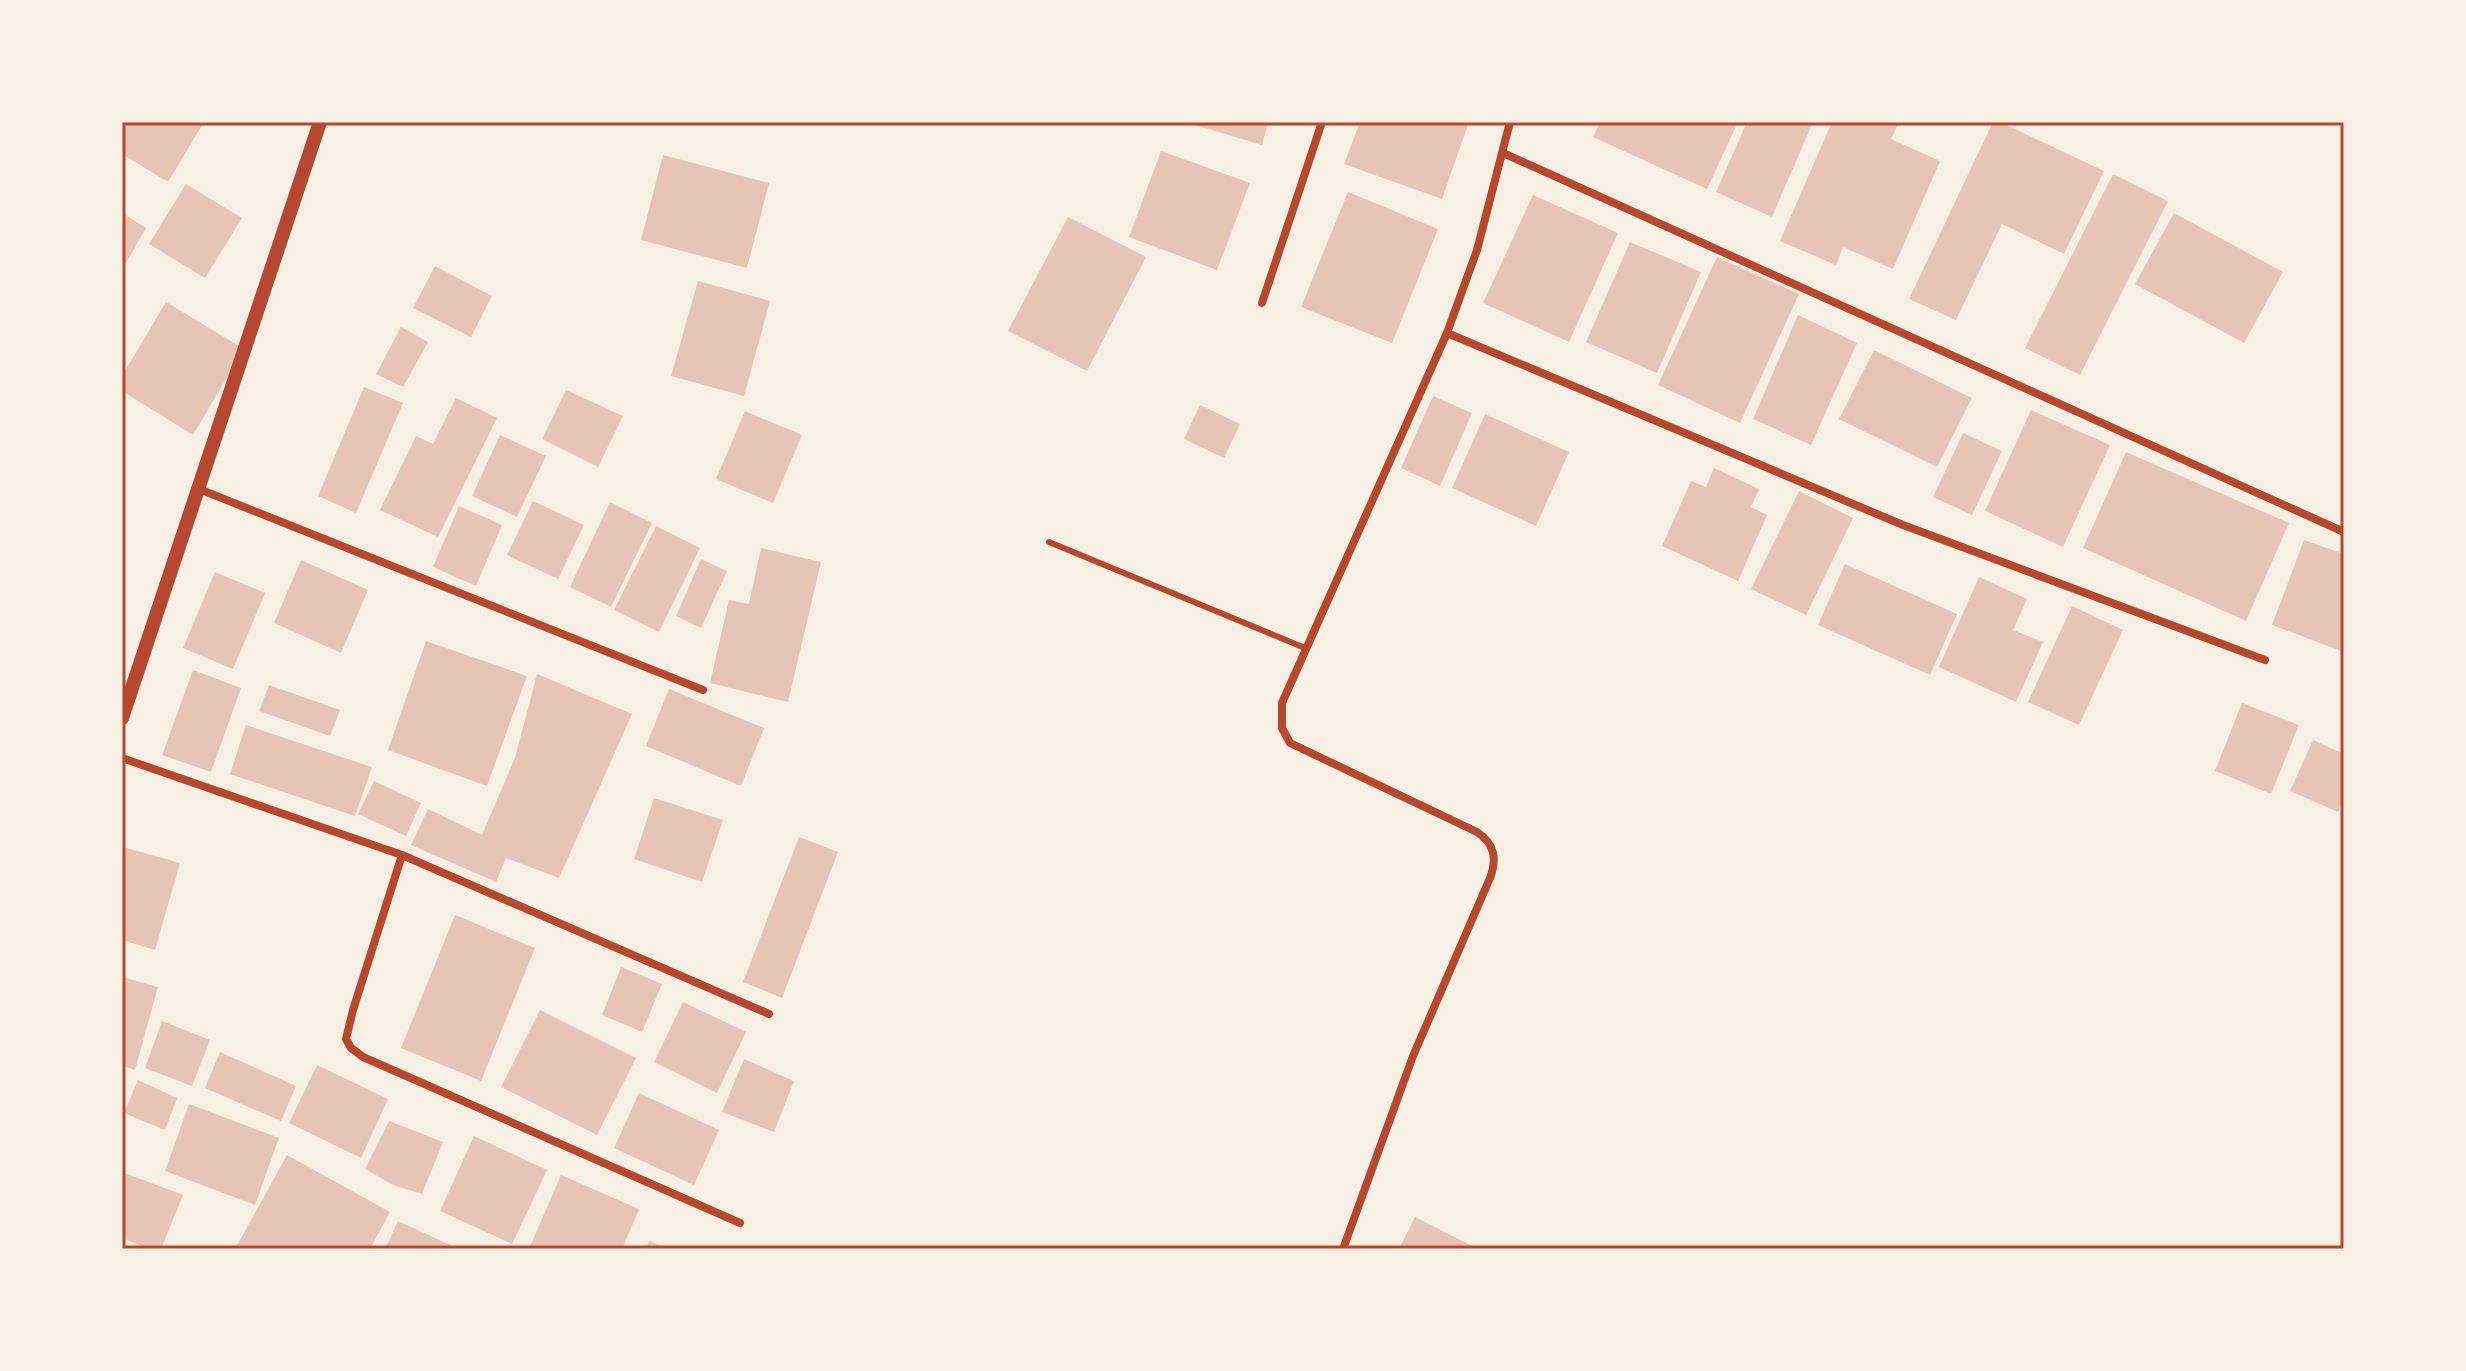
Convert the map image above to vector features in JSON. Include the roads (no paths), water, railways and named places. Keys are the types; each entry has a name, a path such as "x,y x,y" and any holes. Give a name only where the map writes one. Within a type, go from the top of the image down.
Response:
{"street":[{"path":"122,718 320,122"},
{"path":"1262,303 1322,122"},
{"path":"1343,1249 1413,1056 1490,878 1495,858 1488,840 1477,832 1290,743 1282,728 1282,703 1447,333 1477,250 1510,122"},
{"path":"1503,153 2344,532"},
{"path":"1447,333 1903,525 2265,660"},
{"path":"199,489 703,690"},
{"path":"122,758 402,855 769,1014"},
{"path":"402,855 353,1010 346,1039 351,1048 363,1057 740,1223"}],"lane":[{"path":"1049,542 1305,648"}]}
